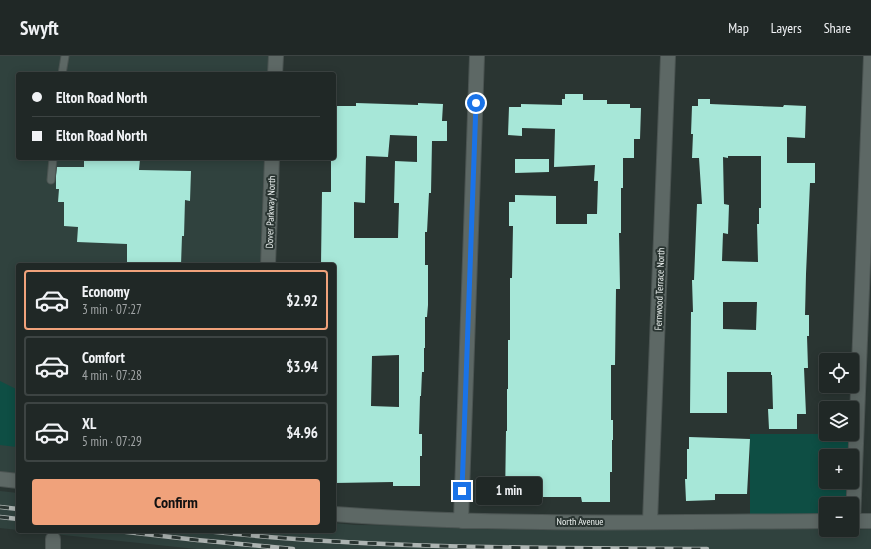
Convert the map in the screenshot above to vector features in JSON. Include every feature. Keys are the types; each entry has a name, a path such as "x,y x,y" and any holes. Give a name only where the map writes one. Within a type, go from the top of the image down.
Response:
{"street":[{"path":"275,72 276,56"},
{"path":"461,521 478,56"},
{"name":"Fernwood Terrace North","path":"650,522 668,56"},
{"path":"853,497 870,56"},
{"name":"Dover Parkway North","path":"268,263 272,160"},
{"path":"0,479 16,481"},
{"name":"North Avenue","path":"336,514 413,520 461,521 819,521"},
{"path":"859,521 871,521"}],"lane":[{"path":"62,72 64,56"},
{"path":"51,180 53,160"}],"shaded area":[{"path":"0,56 276,56 275,72 16,72 16,160 272,160 268,263 16,263 16,481 0,479"},
{"path":"0,491 16,493 16,530 0,528"},
{"path":"336,523 355,525 819,529 819,537 859,537 859,529 871,529 871,549 196,549 44,533 336,533"}],"green space":[{"path":"0,381 16,389 16,447 0,445"},
{"path":"750,434 819,434 819,441 851,441 851,449 819,449 819,489 850,489 850,497 819,497 819,529 750,528"}],"building":[{"path":"565,94 583,94 583,100 607,100 607,104 630,104 630,108 641,108 640,139 634,139 634,158 623,158 621,233 619,233 620,289 616,289 615,365 611,365 611,420 613,420 613,440 612,472 610,472 610,502 582,502 581,497 535,497 535,500 505,500 508,340 510,340 510,278 512,278 513,226 509,226 509,202 515,202 515,195 556,196 556,224 587,224 587,214 597,214 598,181 594,181 595,165 554,167 555,129 522,128 522,136 508,135 509,107 521,107 521,104 562,105 562,99 565,99"},
{"path":"698,99 710,99 710,104 783,107 784,105 806,106 805,138 787,137 787,163 815,163 815,183 810,183 806,274 805,315 809,315 809,336 807,336 808,368 804,368 806,414 797,414 797,429 769,429 768,409 773,409 771,372 727,372 727,413 690,413 691,312 693,312 692,280 694,280 697,204 702,204 699,158 692,158 693,134 691,134 692,106 698,106","holes":["728,156 761,156 761,208 759,208 759,224 757,224 758,262 722,261 723,233 728,234 729,205 724,204 723,157 728,158","723,302 757,302 756,330 723,329"]},
{"path":"356,103 418,105 418,103 443,104 442,121 447,121 447,141 432,141 431,193 429,193 427,232 425,232 425,265 428,265 428,305 427,317 425,317 424,372 422,372 420,396 419,434 422,434 422,456 420,456 420,486 393,486 393,482 336,483 336,263 321,263 322,192 331,192 331,160 336,160 336,106 356,106","holes":["390,135 417,136 417,162 395,161 394,203 399,203 398,238 354,238 354,202 365,203 366,156 388,157","399,355 399,407 371,406 372,356"]},
{"path":"515,159 549,159 549,172 515,173"},
{"path":"84,160 140,160 139,170 191,171 190,201 185,200 184,236 182,236 181,263 127,263 127,244 77,242 78,227 64,226 64,202 58,202 59,189 56,189 56,176 57,167 84,167"},
{"path":"689,437 750,439 747,494 715,494 715,500 686,501 685,479 687,479 687,449 689,449"}],"railway":[{"path":"0,507 16,509"},
{"path":"0,517 16,519"},
{"path":"136,533 293,549"},
{"path":"227,533 269,537 394,544 519,548 707,549"}],"route":[{"path":"462,491 476,103"}]}
